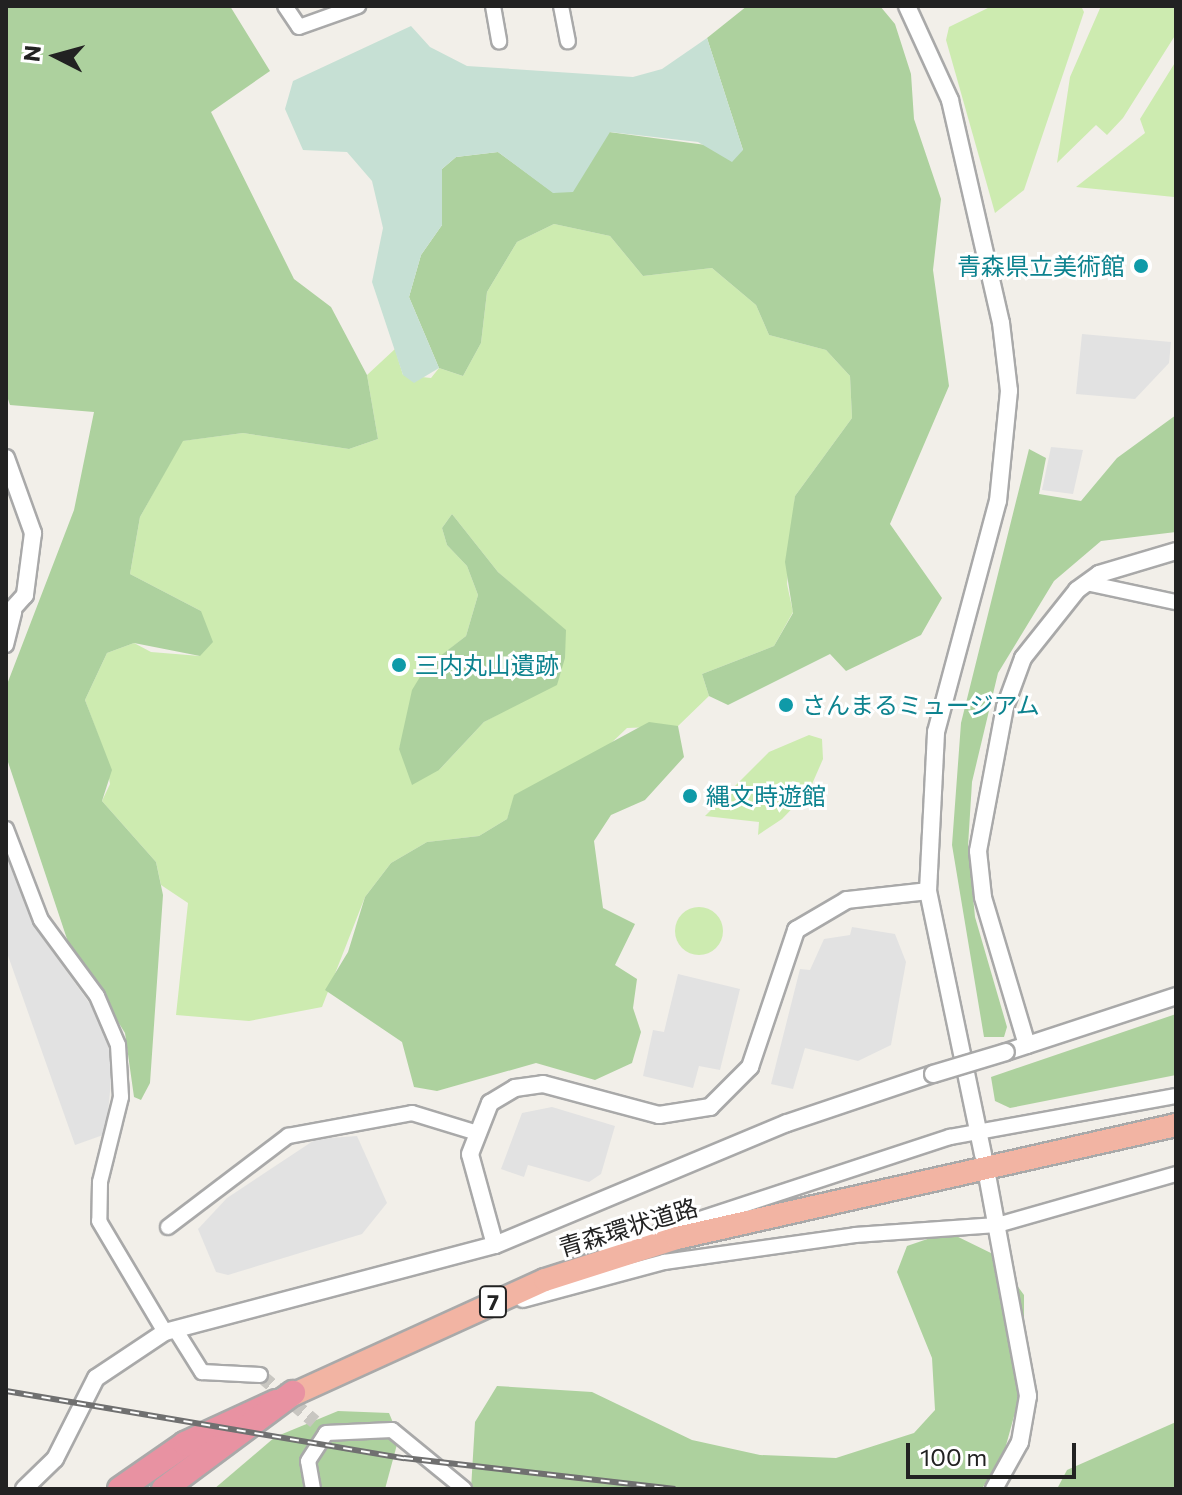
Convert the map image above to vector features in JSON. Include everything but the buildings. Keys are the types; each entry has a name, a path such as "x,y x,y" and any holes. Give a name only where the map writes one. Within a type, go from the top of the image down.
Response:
{"highway":[{"name":"青森環状道路","path":"136,1489 284,1398 401,1340 545,1280 777,1212 1176,1125"},
{"path":"120,1489 196,1437 284,1398"},
{"path":"164,1489 284,1398"}],"street":[{"path":"285,6 299,27 358,6"},
{"path":"493,6 499,41"},
{"path":"561,6 568,41"},
{"path":"907,6 939,71 965,159 1007,364 1009,431 998,501 936,732 928,891 983,1154"},
{"path":"6,458 33,533 28,582 10,614 6,645"},
{"path":"1027,1045 983,897 980,808 1023,658 1044,624 1087,583 1144,557 1176,551"},
{"path":"1087,583 1176,602"},
{"path":"6,829 41,920 97,996 118,1045 121,1097 100,1182 99,1221 170,1330 202,1372 260,1375"},
{"path":"495,1245 472,1169 474,1132 490,1103 527,1085 659,1115 710,1107 750,1067 796,930 847,900 928,891"},
{"path":"24,1489 55,1459 96,1378 170,1330 495,1245 787,1123 1176,996"},
{"path":"545,1280 698,1216 978,1129 1176,1096"},
{"path":"168,1227 288,1136 412,1113 474,1132"},
{"path":"401,1340 584,1279 664,1262 855,1235 997,1225 1176,1174"},
{"path":"988,1180 1028,1396 1020,1442 994,1489"},
{"path":"313,1489 308,1461 320,1427 392,1430 464,1489"}],"green space":[{"path":"6,6 230,6 270,71 211,112 294,279 331,307 367,375 378,439 349,449 243,433 183,441 140,517 130,574 201,611 213,642 200,656 134,643 107,653 85,700 112,770 102,801 156,862 163,895 150,1083 141,1100 134,1097 125,1033 68,942 6,756 6,687 74,510 94,412 10,405 6,393"},
{"path":"747,6 880,6 895,24 911,74 914,119 941,199 933,270 949,386 890,524 942,598 921,635 846,671 830,654 728,705 709,696 702,674 774,646 793,613 785,562 795,496 852,418 850,376 826,350 769,335 756,305 712,268 643,276 610,236 554,224 517,242 487,292 481,343 463,376 439,368 409,297 421,255 442,225 442,169 456,157 498,152 554,193 609,132 743,150 707,38"},
{"path":"992,6 1081,6 1084,12 1024,190 995,213 946,40 949,27"},
{"path":"1101,6 1176,6 1176,34 1123,118 1107,135 1096,125 1057,163 1070,77"},
{"path":"411,26 430,47 467,66 633,77 662,69 707,38 743,150 732,162 698,142 610,132 573,192 553,193 498,152 456,157 442,169 442,225 421,255 409,297 439,368 414,383 403,375 372,282 383,228 372,181 347,152 303,150 285,109 293,81"},
{"path":"1176,61 1174,197 1076,187 1145,133 1140,119"},
{"path":"554,224 610,236 643,276 712,268 756,305 769,335 826,350 850,376 852,418 795,496 787,584 793,612 774,646 702,674 709,696 678,726 627,728 606,748 515,795 507,819 479,836 427,842 391,863 365,897 322,1007 249,1021 176,1015 188,903 161,885 156,862 102,801 110,784 105,754 85,700 107,653 134,643 151,652 200,656 201,611 130,574 140,517 182,441 243,433 349,449 378,439 367,375 395,349 403,375 431,378 439,368 463,376 481,343 487,292 517,242","holes":["452,514 498,572 565,630 529,697 484,722 439,770 399,749 426,668 466,636 478,595 467,566 447,545 442,528"]},
{"path":"1176,415 1176,532 1101,541 1054,581 998,673 972,782 968,846 975,917 1007,1027 1004,1037 984,1037 952,845 961,723 1029,449 1046,458 1039,494 1081,501 1117,458"},
{"path":"452,514 498,572 566,630 565,658 557,685 484,722 439,770 412,785 399,749 412,690 426,667 466,636 478,595 467,566 447,545 442,528"},
{"path":"649,722 678,726 684,757 645,800 611,815 594,841 603,908 635,924 615,965 637,979 633,1008 641,1032 632,1063 595,1080 536,1063 437,1091 414,1087 402,1042 325,990 348,952 365,897 391,863 427,842 479,836 507,819 514,795"},
{"path":"809,735 822,739 823,759 809,791 782,819 758,835 759,822 705,816 769,752"},
{"path":"699,907 716,914 723,931 716,948 699,955 682,948 675,931 682,914"},
{"path":"1176,1014 1176,1075 1010,1108 995,1101 991,1077"},
{"path":"948,1232 995,1255 1024,1295 1024,1380 1005,1449 982,1489 471,1489 475,1422 497,1386 592,1392 692,1440 760,1455 836,1458 914,1433 935,1410 932,1358 897,1272 907,1246"},
{"path":"338,1411 389,1413 399,1437 385,1489 214,1489 275,1437"},
{"path":"1176,1422 1176,1489 1057,1489 1067,1470"}],"shaded area":[{"path":"1082,334 1171,342 1169,363 1135,399 1076,394"},
{"path":"1051,447 1083,450 1073,494 1042,490"},
{"path":"6,846 36,929 98,1015 113,1060 106,1134 75,1145 6,950"},
{"path":"852,927 895,934 906,962 891,1045 858,1061 805,1048 793,1089 771,1084 800,969 810,970 824,939 850,935"},
{"path":"678,974 740,989 720,1070 699,1066 693,1088 643,1076 653,1030 664,1032"},
{"path":"552,1107 615,1126 601,1174 589,1182 528,1165 524,1177 501,1169 522,1113"},
{"path":"357,1136 387,1203 362,1234 228,1275 216,1272 198,1229 227,1198 316,1139"}],"tunnel":[{"path":"260,1375 315,1422"}],"railway":[{"path":"6,1391 404,1458 675,1489"}],"place":[{"name":"青森県立美術館","path":"1141,266"},
{"name":"三内丸山遺跡","path":"399,665"},
{"name":"さんまるミュージアム","path":"786,705"},
{"name":"縄文時遊館","path":"690,796"}]}
